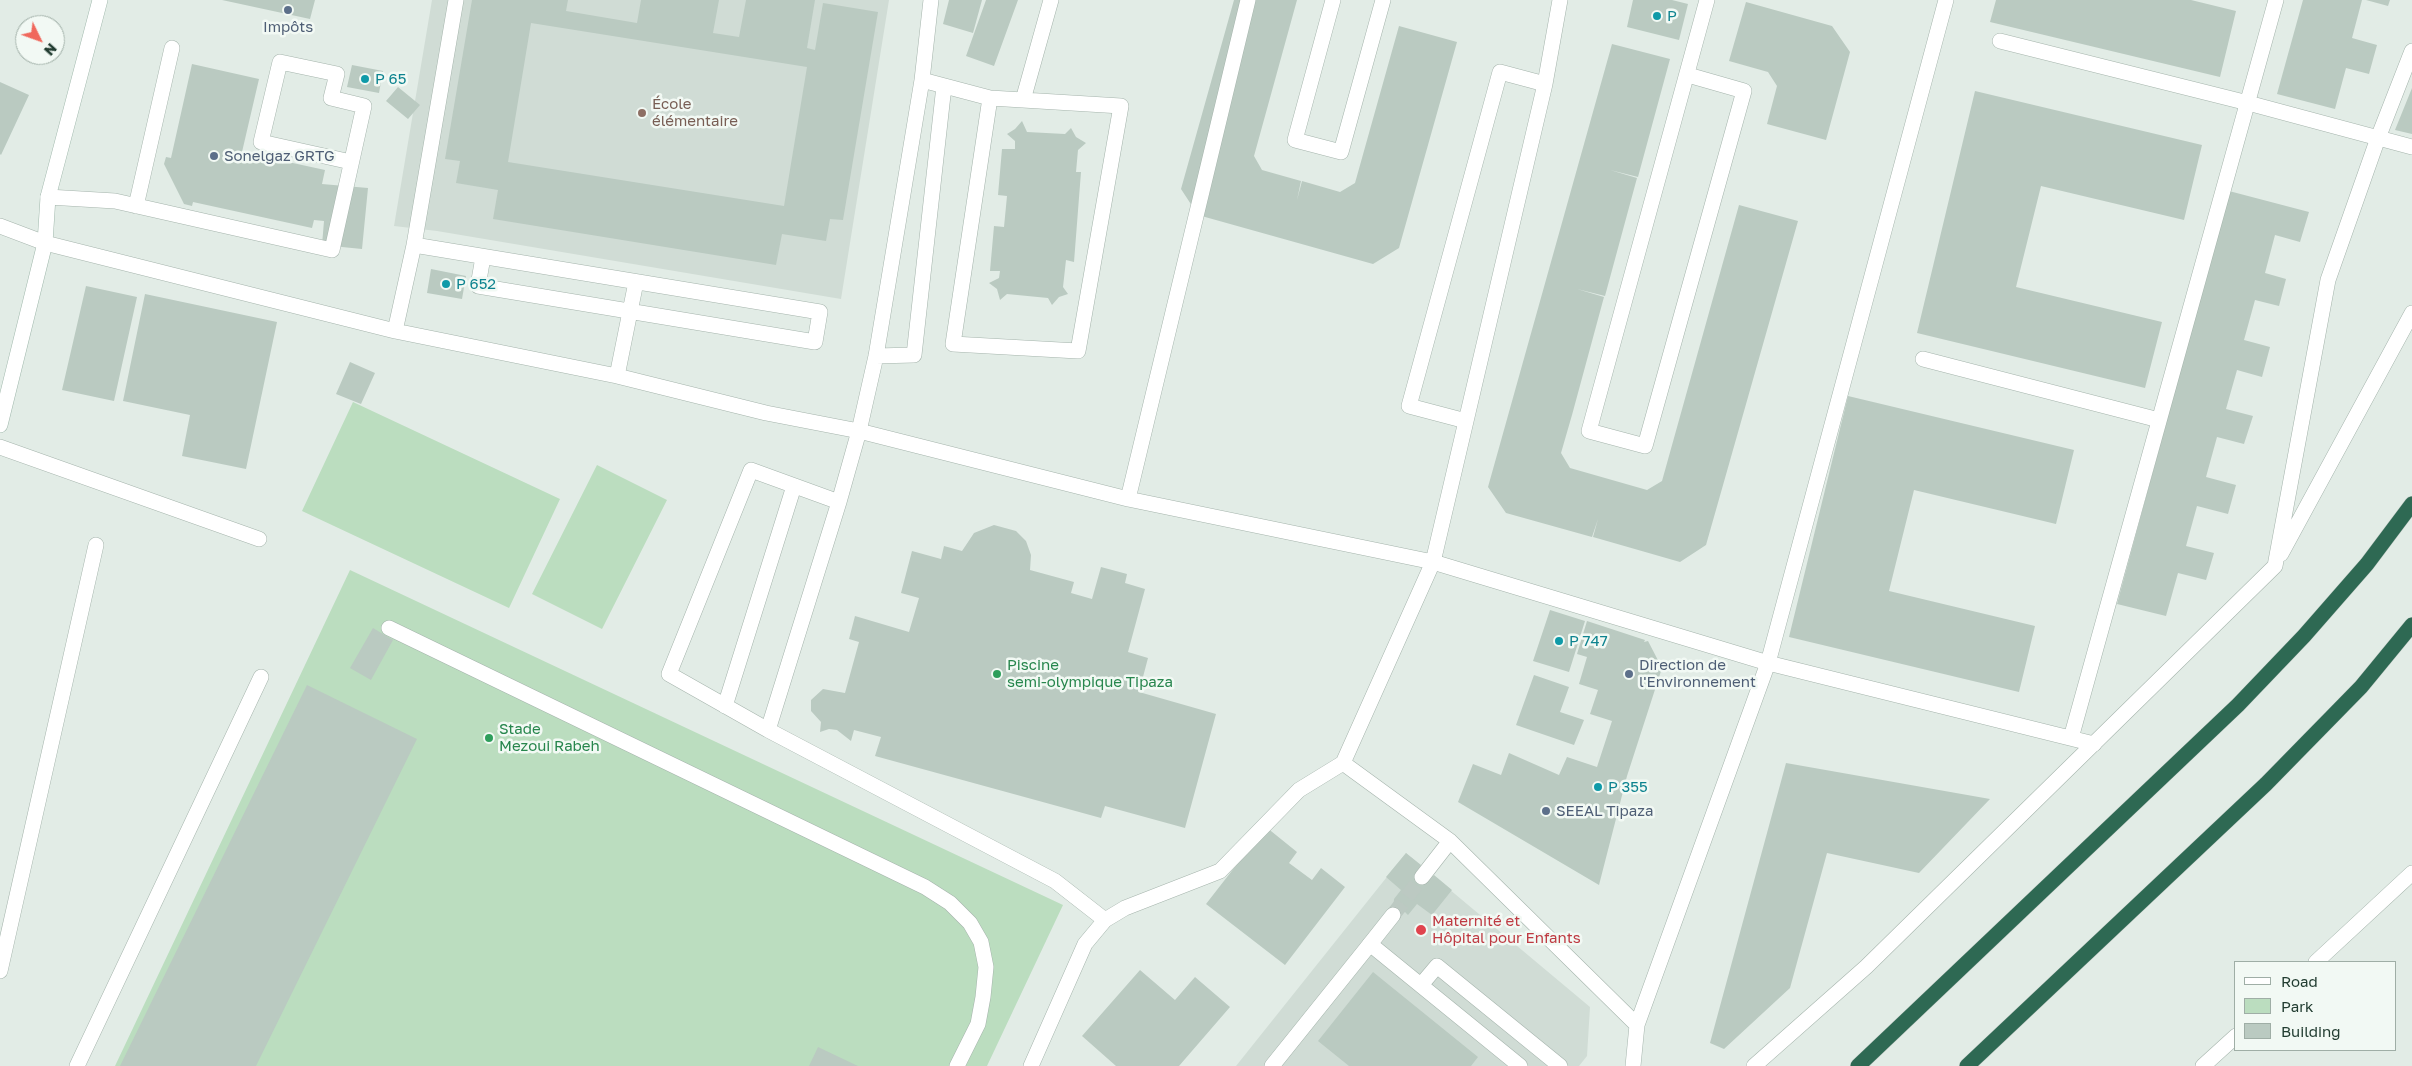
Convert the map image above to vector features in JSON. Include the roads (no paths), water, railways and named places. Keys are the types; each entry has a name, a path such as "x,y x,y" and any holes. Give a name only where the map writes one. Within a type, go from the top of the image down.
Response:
{"highway":[{"path":"1858,1066 2238,705 2304,636 2361,571 2412,504"},
{"path":"1967,1066 2266,784 2361,686 2412,625"}],"street":[{"path":"0,425 45,243 48,196 100,0"},
{"path":"396,331 414,245 456,0"},
{"path":"768,730 840,502 876,356 922,80 931,0"},
{"path":"1023,100 1051,0"},
{"path":"1128,499 1248,0"},
{"path":"1333,0 1295,140 1341,152 1383,0"},
{"path":"1031,1066 1085,944 1106,920 1125,908 1220,871 1299,790 1343,763 1433,562 1545,84 1560,0"},
{"path":"1688,75 1744,91 1646,446 1589,431 1707,0"},
{"path":"1633,1066 1637,1024 1768,663 1946,0"},
{"path":"2071,738 2276,0"},
{"path":"2000,41 2248,103 2412,147"},
{"path":"136,206 172,48"},
{"path":"2275,566 2328,280 2378,138 2412,51"},
{"path":"48,196 115,201 332,250 364,106 331,98 337,74 280,62 261,142 351,162"},
{"path":"1466,420 1409,406 1500,72 1545,84"},
{"path":"922,80 990,98 1121,106 1078,351 953,344 990,98"},
{"path":"876,356 914,355 944,86"},
{"path":"0,226 45,243 396,331 616,376 766,413 859,431 1128,499 1433,562 1768,663 2094,744"},
{"path":"414,245 820,312 815,342 478,286 483,257"},
{"path":"616,376 636,282"},
{"path":"1754,1066 1866,967 2275,566 2412,313"},
{"path":"1923,359 2159,420"},
{"path":"0,447 259,540"},
{"path":"840,502 751,470 669,674 768,730 1055,881 1106,920"},
{"path":"725,706 794,486"},
{"path":"0,971 96,545"},
{"path":"389,628 925,887 950,903 970,923 981,942 986,967 978,1024 957,1066"},
{"path":"77,1066 261,677"},
{"path":"1343,763 1450,840 1637,1024"},
{"path":"1422,877 1450,840"},
{"path":"2317,961 2412,874"},
{"path":"1272,1066 1393,915"},
{"path":"1370,944 1520,1066"},
{"path":"1421,985 1437,966 1560,1066"},
{"path":"2203,1066 2234,1038"}],"tunnel":[{"path":"1393,915 1422,877"}],"place":[{"name":"Impôts","path":"288,10"},
{"name":"P","path":"1657,16"},
{"name":"P 65","path":"365,79"},
{"name":"École élémentaire","path":"642,113"},
{"name":"Sonelgaz GRTG","path":"214,156"},
{"name":"P 652","path":"446,284"},
{"name":"P 747","path":"1559,641"},
{"name":"Piscine semi-olympique Tipaza","path":"997,674"},
{"name":"Direction de l'Environnement","path":"1629,674"},
{"name":"Stade Mezoui Rabeh","path":"489,738"},
{"name":"P 355","path":"1598,787"},
{"name":"SEEAL Tipaza","path":"1546,811"},
{"name":"Maternité et Hôpital pour Enfants","path":"1421,930"}]}
